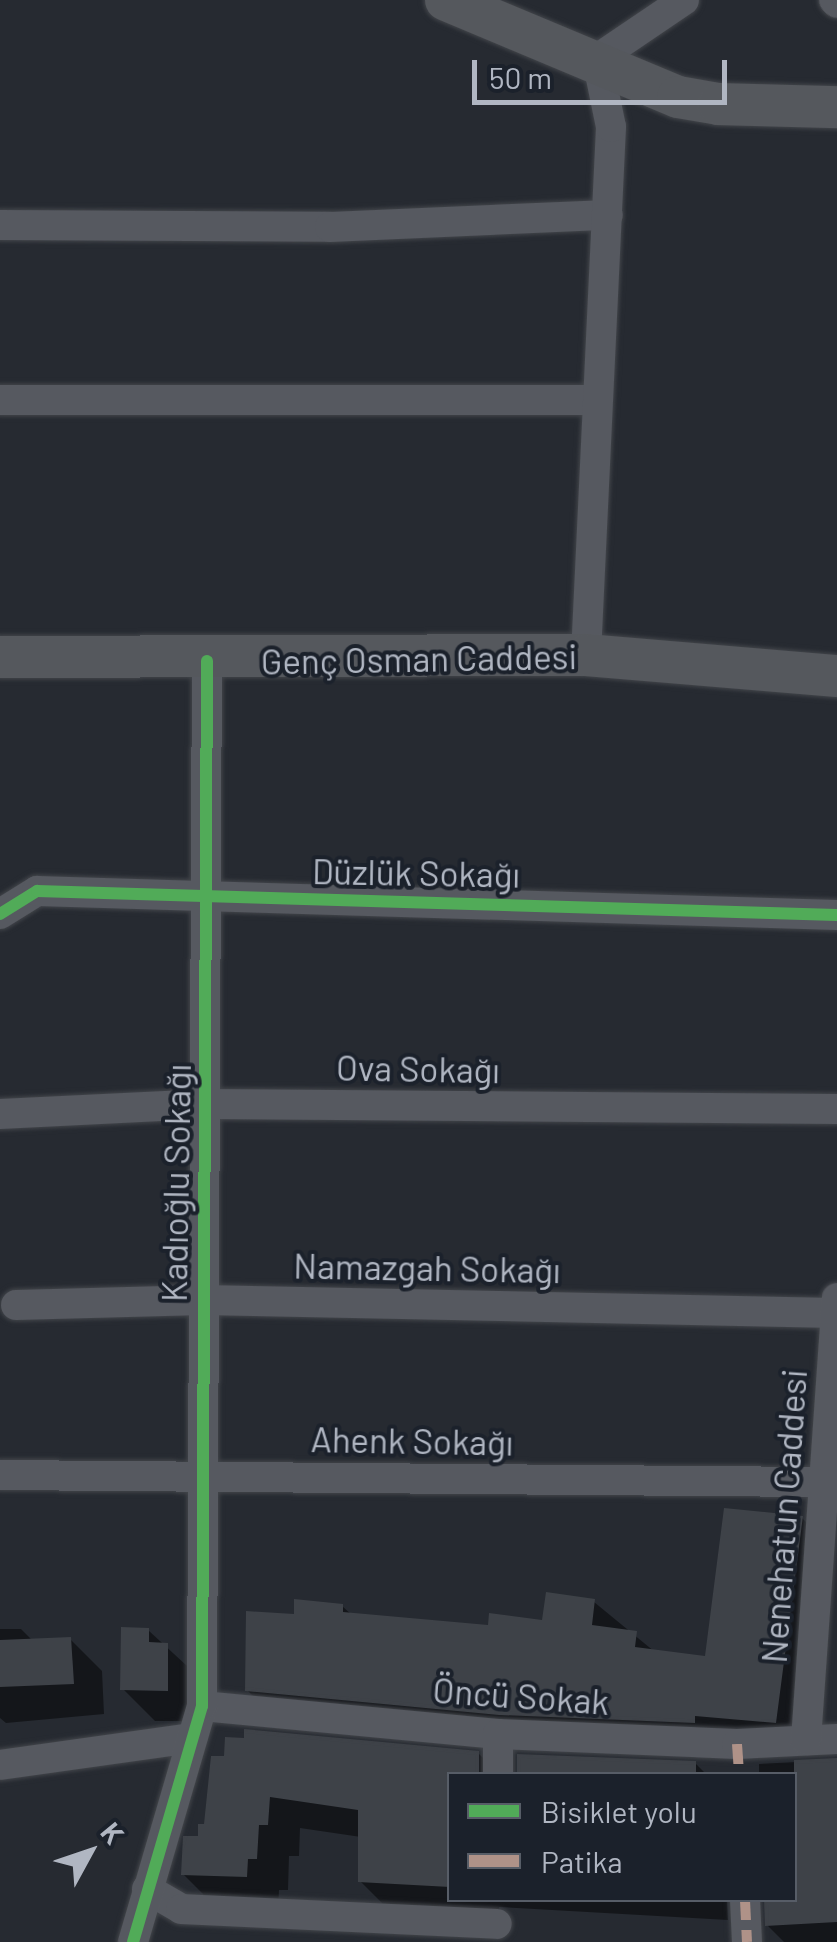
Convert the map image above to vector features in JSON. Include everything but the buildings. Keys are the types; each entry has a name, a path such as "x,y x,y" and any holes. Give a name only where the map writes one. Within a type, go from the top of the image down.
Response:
{"street":[{"path":"446,0 596,59 644,87 692,99 837,107"},
{"path":"596,59 684,0"},
{"path":"586,656 594,400 611,127 596,59"},
{"path":"0,225 330,227 608,215"},
{"path":"0,400 594,400"},
{"name":"Genç Osman Caddesi","path":"0,657 208,661 586,656 837,676"},
{"name":"Kadıoğlu Sokağı","path":"134,1942 202,1706 208,661"},
{"name":"Düzlük Sokağı","path":"0,914 38,892 207,900 837,914"},
{"name":"Ova Sokağı","path":"0,1114 207,1104 837,1109"},
{"name":"Namazgah Sokağı","path":"16,1304 203,1300 836,1305"},
{"name":"Nenehatun Caddesi","path":"806,1740 829,1549 824,1482 836,1305"},
{"name":"Ahenk Sokağı","path":"0,1476 205,1474 824,1482"},
{"name":"Öncü Sokak","path":"202,1706 738,1759 806,1740 837,1739"},
{"path":"498,1734 498,1772"},
{"path":"0,1765 192,1738"},
{"path":"147,1889 181,1909 497,1922"},
{"path":"744,1902 746,1942"}],"marked path":[{"path":"737,1744 739,1772"},
{"path":"745,1902 747,1942"}],"cycle path":[{"path":"133,1942 202,1706 207,661"},
{"path":"0,914 37,891 837,915"}]}
